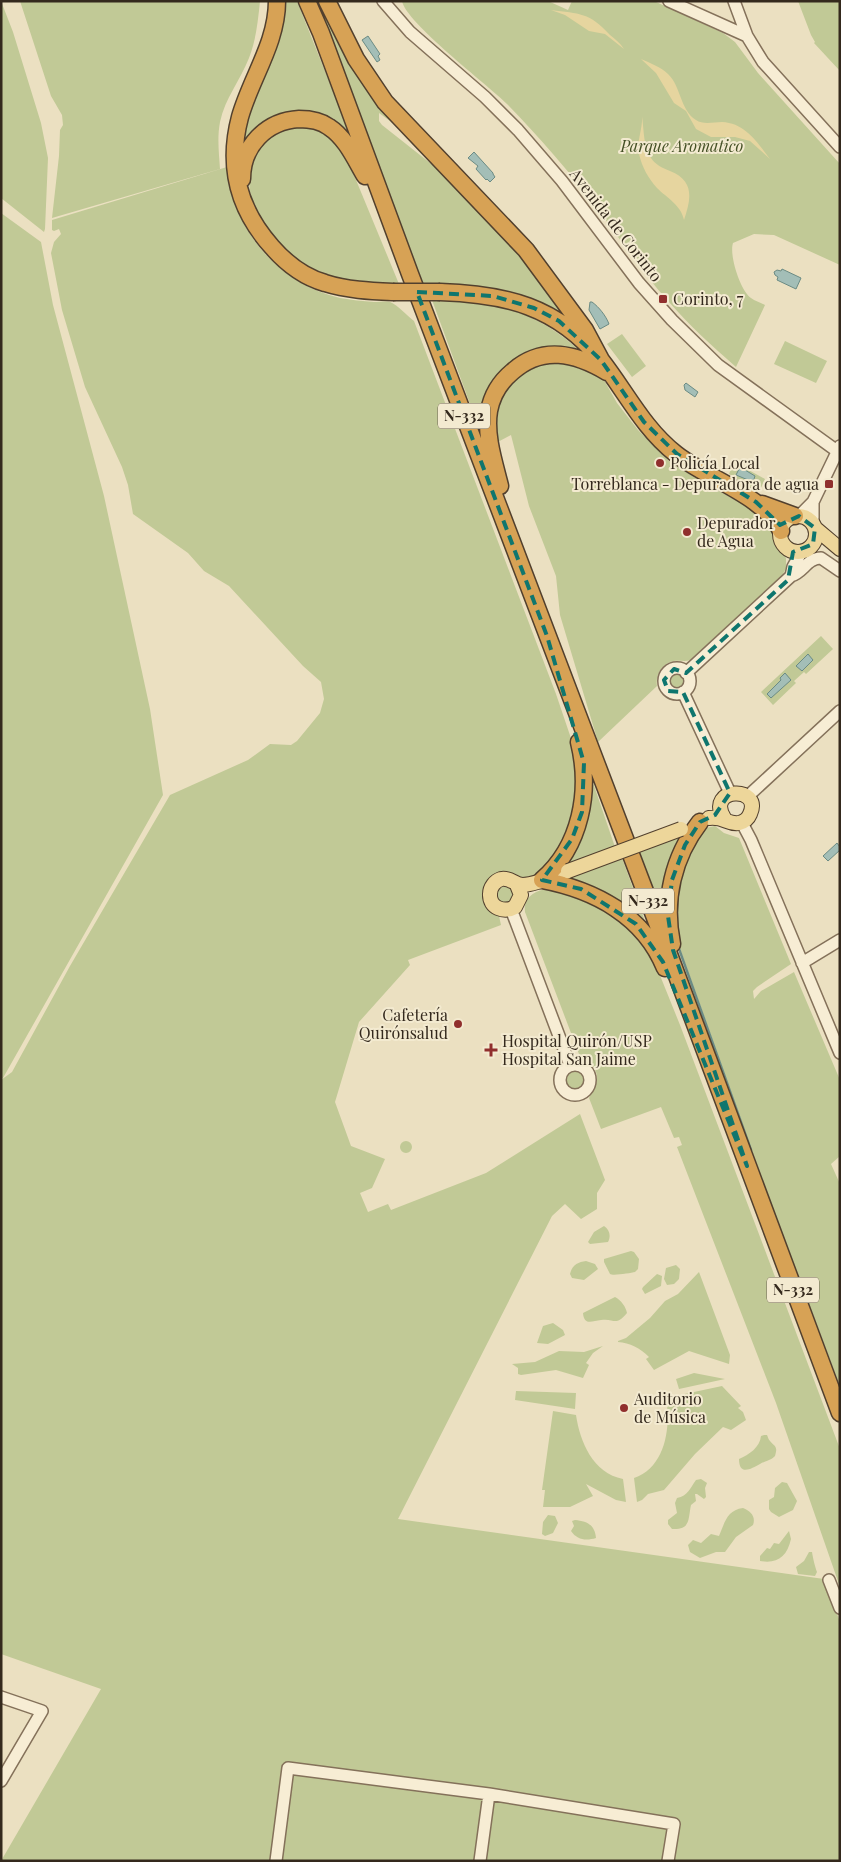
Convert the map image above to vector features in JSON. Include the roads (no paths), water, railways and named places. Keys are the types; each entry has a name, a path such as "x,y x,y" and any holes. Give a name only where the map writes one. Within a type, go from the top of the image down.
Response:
{"highway":[{"path":"278,1 270,40 246,100 236,134 234,167 246,211 260,233 287,262 309,277 344,288 493,296 534,308 558,321 584,342 600,360 644,422 666,445 697,468 756,502 797,516"},
{"name":"N-332","path":"307,1 840,1413"},
{"path":"327,1 356,59 384,102 526,250 585,330 600,360"},
{"path":"246,211 242,169 249,149 260,135 283,121 304,119 327,125 353,154 376,201 401,261 410,274"},
{"path":"518,558 515,536 489,436 489,412 496,391 502,382 518,367 532,358 543,355 572,356 611,375"},
{"path":"756,502 772,516 781,531"},
{"path":"527,886 559,861 572,839 582,812 585,782 580,743 553,665 548,636"},
{"name":"N-332","path":"713,817 685,844 672,880 668,907 669,930 674,950 747,1166"},
{"path":"527,886 569,885 592,894 619,910 636,924 650,941 663,962 737,1148 747,1166"}],"main road":[{"path":"797,516 807,518 840,549 825,546 804,551 783,543 781,531 784,523 797,516"},
{"path":"804,551 816,536 814,526"},
{"path":"527,886 518,904 511,909 498,908 491,902 490,892 493,884 501,879 510,879 527,886 713,817 732,823 742,823 750,816 752,806 747,797 739,792 730,793 723,800 713,817"}],"street":[{"name":"Avenida de Corinto","path":"383,1 410,32 485,97 518,130 574,196 639,282 672,320 718,365 838,454"},
{"path":"669,1 747,36"},
{"path":"734,1 747,36 763,62 840,147"},
{"path":"797,516 813,502 838,454"},
{"path":"813,502 814,526"},
{"path":"686,673 792,571 804,551 824,560 840,571"},
{"path":"674,668 683,670 686,673 689,683 683,692 676,694 668,691 666,688 664,680 667,673 674,668"},
{"path":"683,692 730,793"},
{"path":"747,797 840,711"},
{"path":"742,823 840,1053"},
{"path":"511,909 570,1065"},
{"path":"802,963 840,940"},
{"path":"829,1580 840,1608"},
{"path":"1,1698 42,1711 1,1782"},
{"path":"276,1861 288,1768 489,1794 674,1824 668,1861"},
{"path":"480,1861 489,1794"}],"water":[{"path":"368,36 380,54 378,56 380,60 377,62 362,40"},
{"path":"474,152 493,173 495,177 490,182 476,169 478,166 468,158"},
{"path":"782,269 801,278 796,289 777,280 778,277 774,272 777,270 781,271"},
{"path":"590,302 600,309 609,324 600,329 589,310"},
{"path":"686,383 698,392 695,397 685,390 684,385"},
{"path":"740,467 755,476 753,482 736,475"},
{"path":"808,654 813,660 802,671 796,666"},
{"path":"785,673 791,680 771,698 767,694 781,680 780,678"},
{"path":"837,843 840,850 828,861 823,856"}],"waterway":[{"path":"678,946 751,1150"}],"place":[{"name":"Corinto, 7","path":"663,299"},
{"name":"Policía Local","path":"660,463"},
{"name":"Torreblanca - Depuradora de agua","path":"829,484"},
{"name":"Depurador de Agua","path":"687,532"},
{"name":"Cafetería Quirónsalud","path":"458,1024"},
{"name":"Hospital Quirón/USP Hospital San Jaime","path":"491,1050"},
{"name":"Auditorio de Música","path":"624,1408"}],"park label":[{"name":"Parque Aromatico","path":"682,146"}]}
